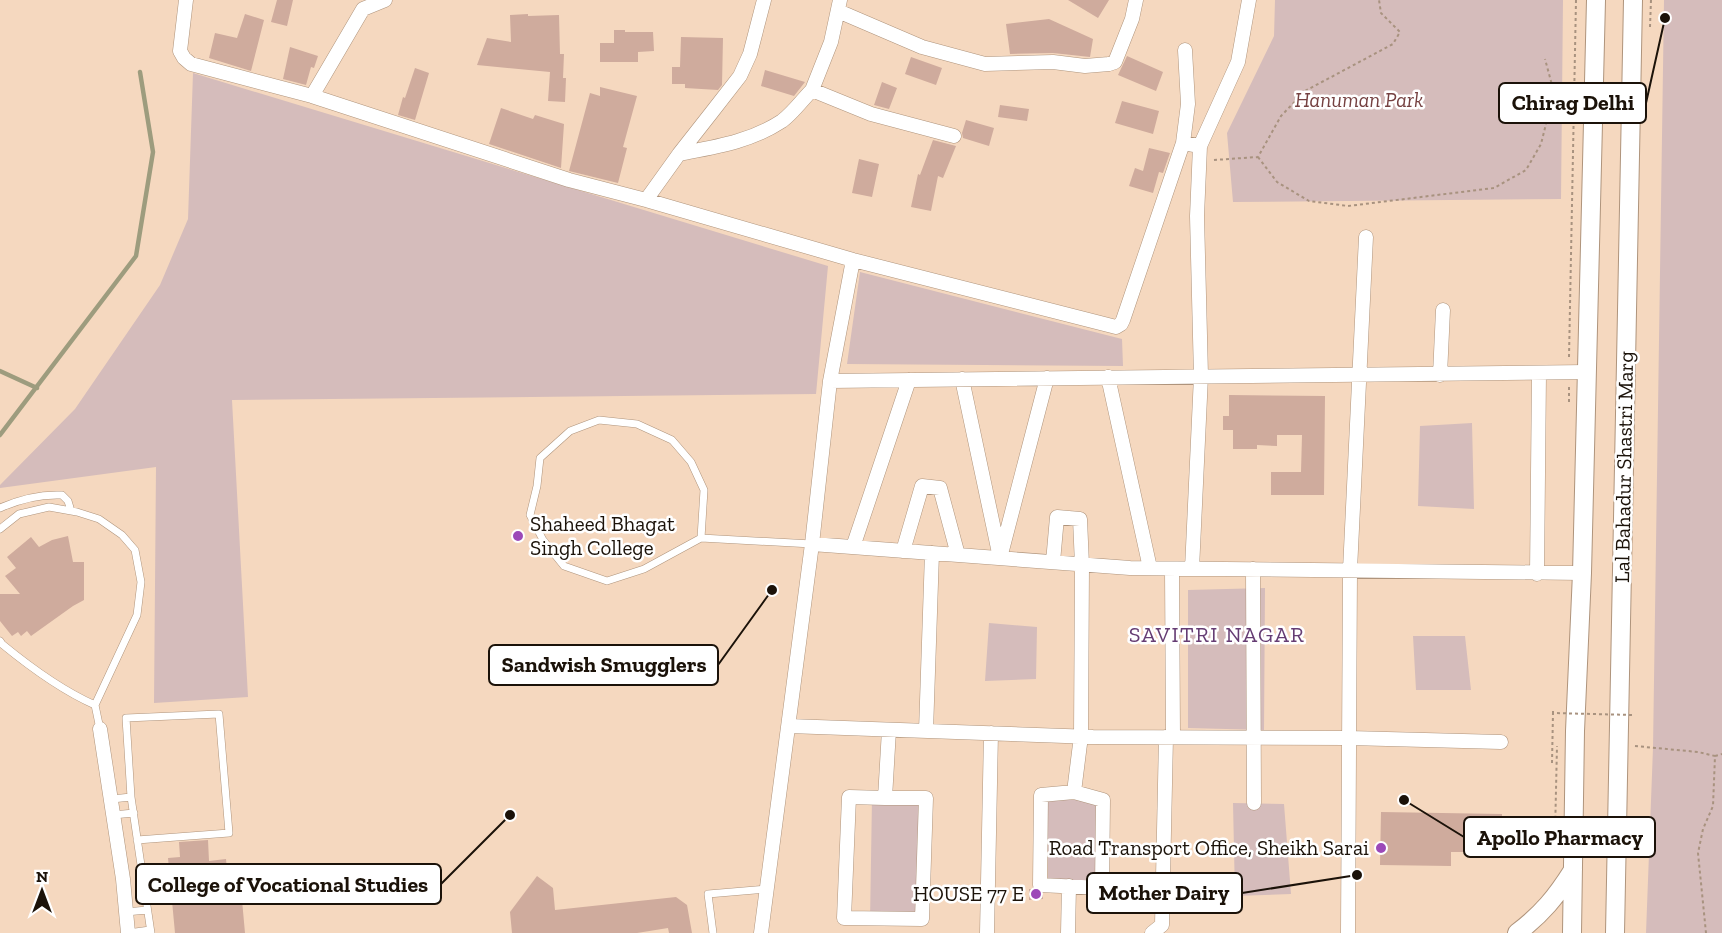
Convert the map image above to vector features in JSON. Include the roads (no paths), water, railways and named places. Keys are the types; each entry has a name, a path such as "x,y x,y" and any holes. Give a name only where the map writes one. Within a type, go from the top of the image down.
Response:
{"main road":[{"name":"Lal Bahadur Shastri Marg","path":"1572,933 1575,731 1582,573 1578,373 1596,0"},
{"name":"Lal Bahadur Shastri Marg","path":"1615,933 1633,0"},
{"path":"1517,933 1535,920 1557,896 1574,860"}],"street":[{"path":"186,0 179,43 180,51 191,64 312,96 569,180 853,260 1116,327 1123,320 1183,143 1188,104 1185,50"},
{"path":"312,96 363,9 385,0"},
{"path":"646,200 740,76 750,54 764,0"},
{"path":"679,154 752,138 784,120 812,90 831,42 839,6 922,47 985,64 1053,62 1085,66 1115,62 1137,0"},
{"path":"1192,569 1201,376 1197,216 1200,146 1238,62 1249,0"},
{"path":"812,90 871,114 954,136"},
{"path":"1183,143 1200,146"},
{"path":"1348,933 1350,570 1366,237"},
{"path":"762,933 812,544 830,381 853,260"},
{"path":"1440,375 1443,310"},
{"path":"1538,574 1539,373"},
{"path":"830,381 1578,373"},
{"path":"1108,377 1150,568"},
{"path":"1000,558 1047,378"},
{"path":"962,379 1000,558"},
{"path":"853,548 909,380"},
{"path":"903,551 922,486 940,488 958,555"},
{"path":"1053,562 1057,517 1080,519 1081,736 1074,792"},
{"path":"812,544 1082,565 1172,569 1582,573"},
{"path":"926,731 932,553"},
{"path":"1152,933 1162,925 1170,737 1172,569"},
{"path":"1253,569 1254,804"},
{"path":"789,726 1081,736 1349,738 1501,742"},
{"path":"100,729 112,800 128,933"},
{"path":"885,798 889,730"},
{"path":"987,933 992,733"},
{"path":"1074,792 1103,800 1102,888 1040,885 1041,795 1074,792"},
{"path":"849,797 885,798 926,798 922,920 844,918 849,797"},
{"path":"1068,933 1069,886"},
{"path":"883,933 884,919"}],"lane":[{"path":"701,538 705,490 691,462 672,441 637,424 599,420 570,431 540,458 537,486 530,515 543,540 564,566 607,581 644,569 701,538 812,544"},
{"path":"0,508 44,494 53,494 65,497 70,511"},
{"path":"0,529 19,514 49,507 99,519 122,535 135,550 141,582 137,615 95,705 100,729"},
{"path":"0,641 21,660 75,696 95,705"},
{"path":"128,933 151,932 147,910 137,840 134,813 131,797 126,718 219,714 229,833 137,840"},
{"path":"112,800 131,797"},
{"path":"113,815 134,813"},
{"path":"713,933 708,894 767,889"},
{"path":"126,912 147,910"}],"waterway":[{"path":"0,435 136,256 153,152 140,72"},
{"path":"0,371 37,388"}],"place":[{"name":"Chirag Delhi","path":"1665,18"},
{"name":"Shaheed Bhagat Singh College","path":"518,536"},
{"name":"Sandwish Smugglers","path":"772,590"},
{"name":"Apollo Pharmacy","path":"1404,800"},
{"name":"College of Vocational Studies","path":"510,815"},
{"name":"Road Transport Office, Sheikh Sarai","path":"1381,848"},
{"name":"Mother Dairy","path":"1357,875"},
{"name":"HOUSE 77 E","path":"1036,894"}],"district":[{"name":"SAVITRI NAGAR","path":"1217,634"}],"park label":[{"name":"Hanuman Park","path":"1359,100"}]}
